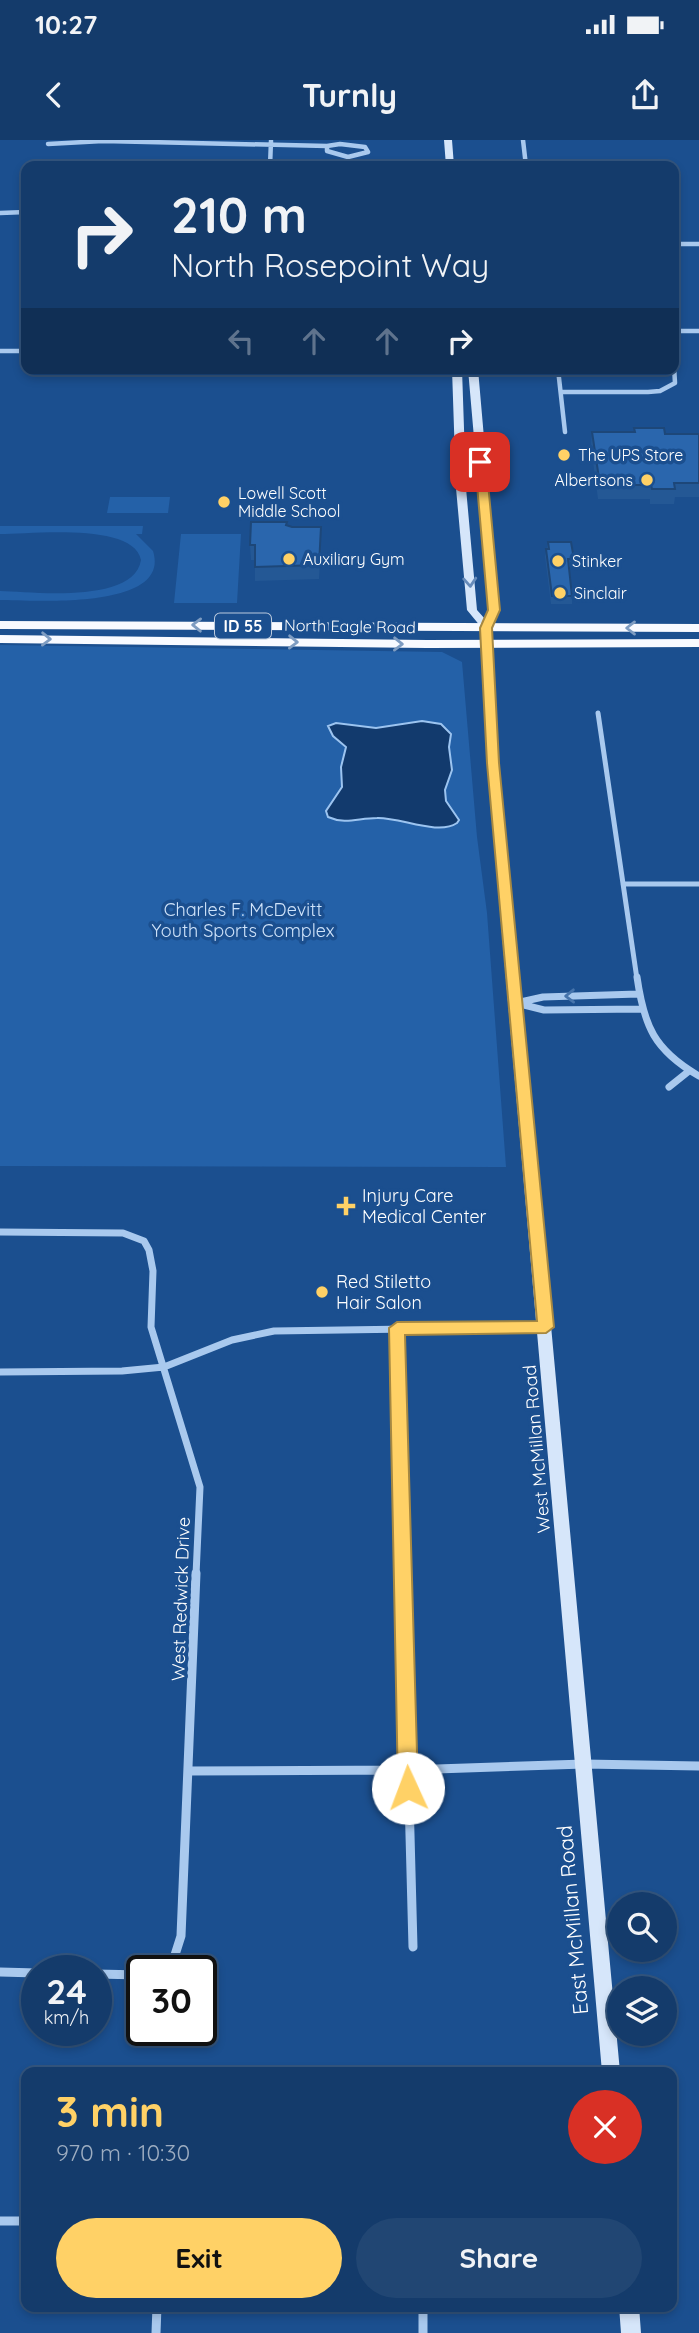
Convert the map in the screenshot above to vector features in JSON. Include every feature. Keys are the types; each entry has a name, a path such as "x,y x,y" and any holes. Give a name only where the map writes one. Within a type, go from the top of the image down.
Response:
{"highway":[{"name":"North Eagle Road","path":"0,625 699,628"},
{"name":"North Eagle Road","path":"0,639 487,644 699,643"}],"main road":[{"path":"448,140 450,161"},
{"name":"West McMillan Road","path":"458,375 461,488 472,610 486,628"},
{"path":"459,393 466,388 466,375"},
{"name":"West McMillan Road","path":"474,375 494,610 486,628 493,763 584,1765"},
{"name":"East McMillan Road","path":"584,1765 611,2067"},
{"path":"629,2312 631,2333"}],"street":[{"path":"523,140 525,161"},
{"path":"48,144 103,141 271,142 359,146 368,152 356,156 336,155 330,154 327,146"},
{"path":"270,161 271,142"},
{"path":"0,213 21,212"},
{"path":"679,244 699,244"},
{"path":"679,331 699,331"},
{"path":"0,351 21,351"},
{"path":"559,375 565,432"},
{"path":"561,392 648,392 669,388 676,375"},
{"path":"598,713 641,1009 661,1046 689,1071 699,1076"},
{"path":"622,884 699,884"},
{"path":"516,1003 543,997 638,994"},
{"path":"516,1003 544,1010 641,1009"},
{"path":"669,1087 689,1071"},
{"name":"West Redwick Drive","path":"0,1232 123,1233 144,1241 151,1254 149,1319 201,1487 182,1930 176,1955"},
{"path":"0,1372 122,1371 164,1367 253,1334 274,1331 546,1327"},
{"path":"397,1328 413,1947"},
{"path":"188,1770 699,1766"},
{"path":"0,1972 21,1973"},
{"path":"0,2221 21,2221"},
{"path":"156,2333 157,2312"},
{"path":"423,2312 424,2333"}],"green space":[{"path":"110,497 170,497 168,513 107,513"},
{"path":"0,526 143,526 142,534 136,534 153,551 153,570 141,584 121,593 67,600 0,600 0,591 80,592 121,584 134,574 141,560 134,548 120,540 101,535 56,532 0,534"},
{"path":"181,534 241,534 237,603 174,603"},
{"name":"Charles F. McDevitt Youth Sports Complex","path":"0,645 442,652 462,662 477,837 487,913 506,1167 0,1166"}],"shaded area":[{"path":"422,721 441,724 451,734 449,747 452,770 445,790 446,801 459,820 457,823 440,828 386,818 346,821 328,817 326,811 342,787 341,767 346,747 333,736 328,726 336,723 376,728"}],"building":[{"name":"Albertsons","path":"634,428 664,428 665,434 699,434 699,483 674,483 675,489 652,489 651,485 600,485 592,432 635,432"},
{"name":"Auxiliary Gym","path":"251,522 287,522 286,525 292,527 321,527 319,565 255,567 255,545 250,545"},
{"path":"548,542 571,542 574,559 568,559 572,596 552,596 546,549 549,549"}],"place":[{"name":"The UPS Store","path":"564,455"},
{"name":"Albertsons","path":"647,480"},
{"name":"Lowell Scott Middle School","path":"224,502"},
{"name":"Auxiliary Gym","path":"289,559"},
{"name":"Stinker","path":"558,561"},
{"name":"Sinclair","path":"560,593"},
{"name":"Injury Care Medical Center","path":"346,1206"},
{"name":"Red Stiletto Hair Salon","path":"322,1292"}],"route":[{"path":"408,1788 397,1328 546,1327 493,763 486,628 494,610 480,462"}]}
